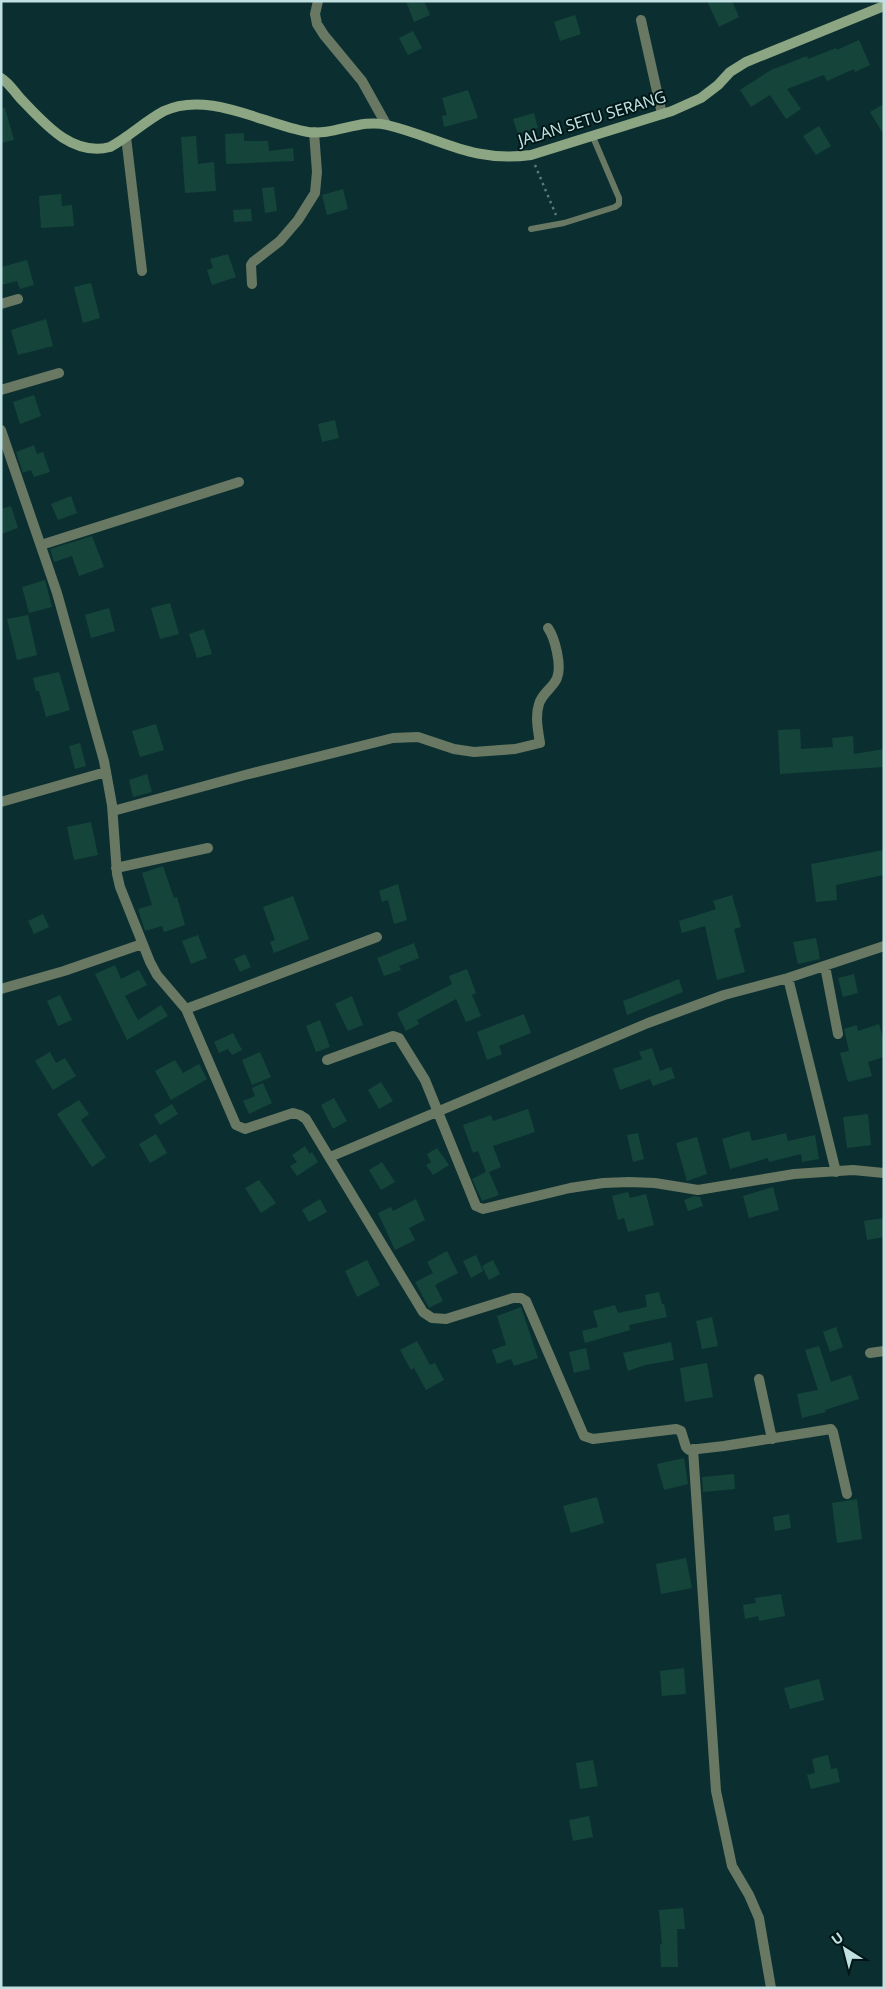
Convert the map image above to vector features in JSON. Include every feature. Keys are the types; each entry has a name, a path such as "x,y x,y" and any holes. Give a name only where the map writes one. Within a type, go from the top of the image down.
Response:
{"street":[{"path":"318,1 315,14 317,24 362,81 386,124"},
{"name":"JALAN SETU SERANG","path":"1,78 44,124 80,147 102,149 110,147 164,111 190,105 214,107 314,132 366,124 386,124 460,150 486,156 512,158 530,155 593,137 662,114 701,98 718,85 730,72 746,62 884,6"},
{"path":"641,20 662,114"},
{"path":"252,284 251,265 253,262 280,241 298,220 315,193 317,172 314,132"},
{"path":"126,137 142,271"},
{"path":"1,304 18,299"},
{"path":"1,390 60,373"},
{"path":"1,430 57,593 106,772 113,811 116,868 120,887 142,944 157,975 186,1009 236,1125 245,1129 293,1113 300,1115 311,1126 424,1314 432,1318 446,1319 513,1298 524,1299 528,1303 572,1412 584,1436 593,1439 676,1429 681,1431 686,1448 693,1449 832,1429 847,1494"},
{"path":"41,545 239,482"},
{"path":"113,811 245,775 393,738 418,737 454,749 474,752 515,749 540,743 537,721 538,705 556,680 558,672 554,638 548,628"},
{"path":"1,802 84,780 106,772"},
{"path":"116,868 208,848"},
{"path":"186,1009 378,937"},
{"path":"1,989 142,944"},
{"path":"330,1158 648,1023 724,995 788,978 884,946"},
{"path":"825,966 838,1034"},
{"path":"788,978 836,1172"},
{"path":"327,1060 397,1036 416,1064 439,1112 476,1206 483,1209 570,1188 603,1183 655,1183 698,1190 778,1176 853,1170 884,1173"},
{"path":"870,1353 884,1351"},
{"path":"759,1379 772,1439"},
{"path":"693,1449 716,1791 732,1866 749,1895 759,1918 771,1988"}],"lane":[{"path":"531,230 559,224 615,207 619,204 619,198 593,137"}],"path":[{"path":"530,155 559,224"}],"building":[{"path":"406,1 424,1 430,15 414,22"},
{"path":"707,1 732,1 739,17 719,27"},
{"path":"575,15 581,34 560,41 554,22"},
{"path":"413,31 422,48 408,55 399,38"},
{"path":"859,40 870,65 855,72 854,69 827,81 824,75 787,89 801,109 786,119 770,95 751,107 740,90 771,70 807,56 808,59 836,48 837,50"},
{"path":"468,90 478,118 444,127 442,116 447,115 442,98"},
{"path":"884,104 884,135 870,112"},
{"path":"1,108 5,108 14,140 1,143"},
{"path":"534,113 538,128 518,134 513,119"},
{"path":"819,126 831,146 816,155 803,136"},
{"path":"244,133 244,141 268,141 269,151 293,148 294,161 226,164 225,134"},
{"path":"196,136 198,164 214,162 216,191 185,193 181,137"},
{"path":"274,187 277,211 265,213 262,188"},
{"path":"343,189 348,209 327,215 322,195"},
{"path":"61,194 62,206 72,205 74,226 41,228 39,196"},
{"path":"251,209 252,221 234,222 233,210"},
{"path":"228,254 236,277 212,285 207,270 213,268 210,259"},
{"path":"27,260 34,285 20,289 17,281 1,285 1,267"},
{"path":"91,283 100,318 83,323 74,287"},
{"path":"46,319 53,346 18,355 11,330"},
{"path":"34,395 41,416 20,424 13,402"},
{"path":"335,420 339,438 322,442 318,424"},
{"path":"34,445 37,454 43,452 50,472 34,477 31,470 23,473 16,452"},
{"path":"71,496 77,513 58,520 51,504"},
{"path":"11,506 18,528 1,534 1,509"},
{"path":"92,536 104,567 79,576 72,556 54,562 50,549"},
{"path":"45,580 52,607 29,613 22,587"},
{"path":"170,603 179,634 160,639 151,608"},
{"path":"109,608 115,631 91,638 85,615"},
{"path":"28,615 37,655 17,660 7,619"},
{"path":"204,629 212,654 197,658 189,634"},
{"path":"59,672 70,710 46,717 39,691 36,691 33,678"},
{"path":"156,724 164,750 140,757 132,731"},
{"path":"800,729 801,749 833,747 832,738 853,736 854,754 884,749 884,767 780,774 778,730"},
{"path":"80,743 86,766 75,769 69,746"},
{"path":"147,774 152,792 133,797 129,780"},
{"path":"91,822 98,855 74,860 67,827"},
{"path":"884,850 884,875 836,885 837,900 816,902 811,864"},
{"path":"163,866 174,898 177,897 185,925 164,932 162,926 145,931 138,909 152,905 142,873"},
{"path":"398,884 407,920 394,924 388,900 382,902 379,891"},
{"path":"732,895 741,927 734,929 745,972 717,980 705,926 682,933 679,921 716,909 713,901"},
{"path":"293,896 309,939 274,953 270,942 275,940 263,907"},
{"path":"43,914 49,927 34,934 28,921"},
{"path":"198,935 207,958 191,964 182,941"},
{"path":"816,938 820,959 798,964 793,942"},
{"path":"414,943 419,958 399,966 401,970 384,976 377,958"},
{"path":"245,954 251,967 240,972 234,959"},
{"path":"115,965 121,979 139,970 147,985 125,996 138,1020 161,1005 168,1016 127,1040 95,974"},
{"path":"467,969 476,993 472,995 481,1016 466,1022 456,999 417,1020 419,1024 406,1031 397,1013 452,984 449,976"},
{"path":"854,974 858,993 843,997 838,978"},
{"path":"679,979 683,992 627,1015 623,1001"},
{"path":"60,995 72,1020 58,1026 47,1001"},
{"path":"352,996 363,1025 348,1031 335,1004"},
{"path":"524,1014 531,1033 499,1046 502,1054 487,1060 477,1032"},
{"path":"320,1020 330,1047 316,1052 306,1026"},
{"path":"879,1024 884,1041 884,1057 868,1062 872,1076 848,1082 840,1053 849,1051 844,1029 857,1025 858,1031"},
{"path":"233,1033 242,1050 232,1055 228,1049 219,1053 214,1042"},
{"path":"652,1048 660,1071 671,1067 675,1078 653,1086 650,1079 620,1090 613,1069 642,1059 639,1052"},
{"path":"50,1052 56,1063 65,1058 76,1076 53,1090 35,1061"},
{"path":"260,1052 271,1077 252,1085 242,1060"},
{"path":"175,1060 183,1073 199,1064 207,1079 171,1100 155,1071"},
{"path":"381,1082 393,1101 379,1109 368,1090"},
{"path":"263,1083 272,1103 249,1114 243,1101 255,1096 252,1088"},
{"path":"334,1098 347,1121 333,1129 321,1105"},
{"path":"79,1100 89,1114 81,1120 106,1157 92,1167 57,1114"},
{"path":"172,1104 178,1114 160,1125 154,1115"},
{"path":"528,1109 535,1132 493,1146 501,1167 489,1172 499,1195 482,1201 472,1179 486,1172 478,1151 473,1153 463,1125 491,1115 493,1121"},
{"path":"868,1114 871,1145 847,1148 843,1117"},
{"path":"749,1131 752,1141 786,1133 788,1141 815,1135 819,1159 802,1162 801,1154 769,1162 768,1158 730,1169 722,1139"},
{"path":"638,1133 644,1159 633,1162 627,1135"},
{"path":"156,1134 167,1153 150,1163 139,1144"},
{"path":"697,1137 707,1174 687,1181 676,1143"},
{"path":"305,1146 310,1154 312,1152 318,1162 297,1176 290,1166 297,1162 292,1155"},
{"path":"437,1148 449,1165 433,1175 426,1165 431,1162 427,1154"},
{"path":"382,1162 395,1182 381,1190 369,1170"},
{"path":"259,1180 276,1203 261,1213 245,1188"},
{"path":"773,1187 779,1210 749,1218 743,1196"},
{"path":"628,1192 630,1198 646,1194 654,1225 628,1232 624,1218 618,1220 612,1196"},
{"path":"694,1196 700,1197 703,1206 688,1211 684,1200"},
{"path":"320,1199 327,1212 309,1222 302,1210"},
{"path":"416,1199 425,1220 409,1228 415,1240 395,1250 378,1213 391,1207 393,1211"},
{"path":"884,1218 884,1237 867,1240 864,1221"},
{"path":"447,1251 458,1273 435,1285 443,1301 429,1308 415,1282 433,1273 427,1262"},
{"path":"476,1255 483,1271 471,1278 463,1261"},
{"path":"367,1260 380,1285 357,1297 345,1271"},
{"path":"493,1260 500,1274 489,1280 482,1266"},
{"path":"659,1292 667,1317 629,1325 630,1330 585,1343 582,1331 598,1327 593,1311 615,1305 618,1313 647,1307 645,1295"},
{"path":"521,1307 538,1358 514,1366 511,1359 497,1364 492,1350 506,1345 497,1316"},
{"path":"712,1317 718,1346 702,1349 696,1321"},
{"path":"836,1327 843,1347 830,1352 823,1332"},
{"path":"417,1341 430,1365 435,1363 444,1380 426,1390 414,1368 411,1370 400,1350"},
{"path":"671,1342 674,1360 645,1365 628,1371 623,1353"},
{"path":"819,1346 831,1382 851,1375 859,1399 825,1410 826,1412 802,1418 797,1394 818,1390 805,1350"},
{"path":"586,1348 590,1369 574,1373 569,1352"},
{"path":"707,1363 713,1397 685,1402 680,1368"},
{"path":"684,1458 688,1484 664,1490 657,1464"},
{"path":"734,1474 735,1489 703,1492 702,1477"},
{"path":"597,1497 604,1523 571,1533 563,1506"},
{"path":"857,1499 862,1539 837,1543 832,1503"},
{"path":"789,1514 791,1528 775,1531 773,1517"},
{"path":"686,1558 692,1588 661,1594 656,1564"},
{"path":"781,1594 785,1616 759,1621 758,1616 745,1619 743,1605 756,1603 755,1598"},
{"path":"684,1668 686,1694 662,1696 660,1671"},
{"path":"819,1679 824,1700 790,1709 784,1688"},
{"path":"828,1755 831,1769 837,1768 840,1782 811,1789 807,1775 815,1773 812,1759"},
{"path":"593,1760 598,1786 580,1789 576,1763"},
{"path":"589,1816 593,1837 573,1841 569,1820"},
{"path":"683,1908 685,1929 677,1929 678,1967 661,1967 660,1944 662,1944 659,1910"}]}
